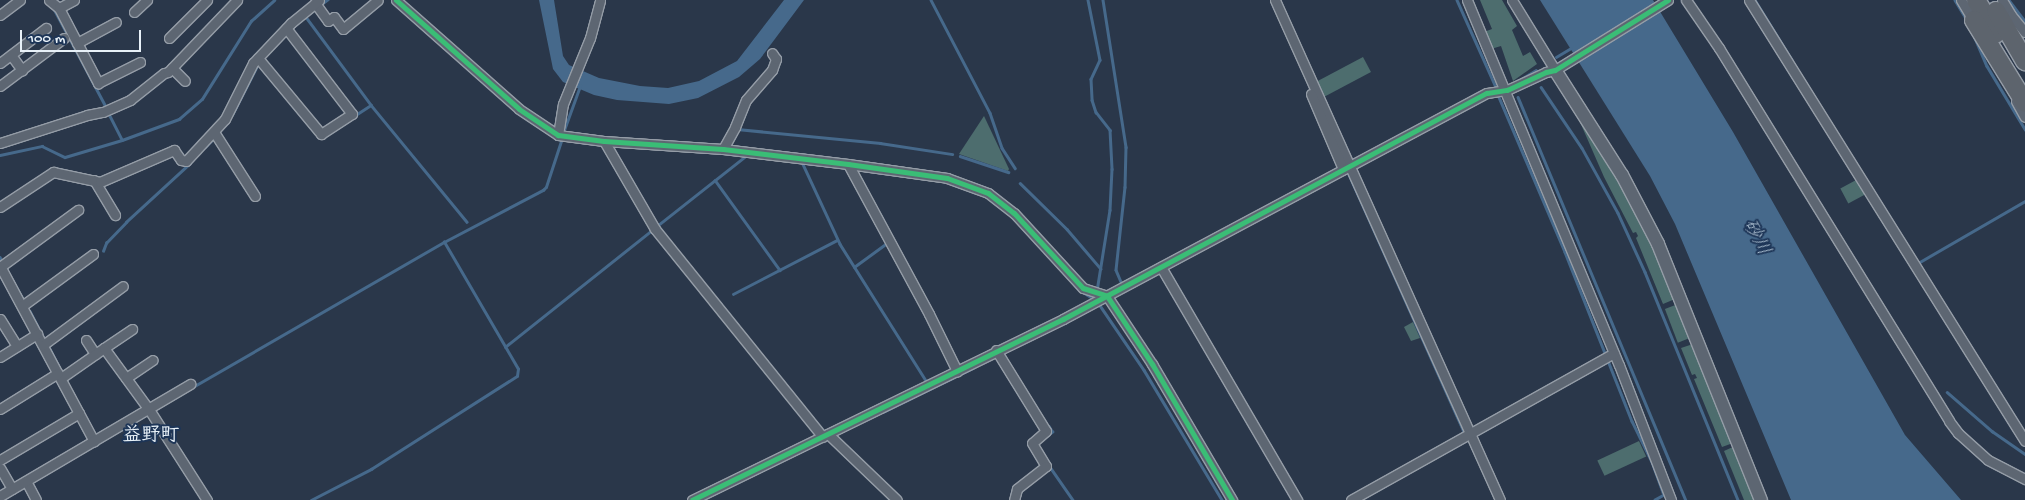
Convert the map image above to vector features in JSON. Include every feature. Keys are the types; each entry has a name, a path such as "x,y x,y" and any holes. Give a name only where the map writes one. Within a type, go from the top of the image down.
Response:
{"highway":[{"path":"1976,0 2025,83"},
{"path":"1989,0 2025,61"},
{"path":"2007,8 2025,40"},
{"path":"1974,20 2025,103"}],"street":[{"path":"0,15 20,0"},
{"path":"49,0 59,8 98,83 140,62"},
{"path":"59,8 74,0"},
{"path":"134,12 147,0"},
{"path":"169,38 207,0"},
{"path":"0,144 86,115 107,110 142,92 172,68 237,0"},
{"path":"0,206 53,172 100,182 174,150 181,160 186,161 215,135 231,110 249,70 258,58 286,28 317,1 328,20 334,17 343,29 378,0"},
{"path":"396,0 513,103 561,135 604,141 723,147 848,166 947,178 978,188 998,199 1014,213 1083,288 1109,298 1152,364 1232,500"},
{"path":"561,135 563,104 590,38 600,0"},
{"path":"1275,0 1346,168"},
{"path":"1467,0 1507,90 1609,356 1671,500"},
{"path":"1512,0 1560,68 1622,175 1658,244 1761,500"},
{"path":"692,500 828,437 996,350 1109,298 1487,93 1507,90 1546,72 1560,68 1668,0"},
{"path":"1686,0 1730,64 1949,421 1958,433 1988,460 2025,478"},
{"path":"1749,0 2025,441"},
{"path":"1961,0 1974,20 1994,63 2025,117"},
{"path":"2007,8 2025,32"},
{"path":"77,43 116,22"},
{"path":"0,63 46,28"},
{"path":"258,58 321,134 352,114 286,28"},
{"path":"0,86 64,38"},
{"path":"723,147 735,127 746,100 772,70 776,59 772,53"},
{"path":"11,55 22,70"},
{"path":"172,68 185,81"},
{"path":"1309,89 1500,500"},
{"path":"215,135 255,196"},
{"path":"604,141 654,228 828,437 897,500"},
{"path":"848,166 929,314 957,370"},
{"path":"94,180 115,216"},
{"path":"78,210 2,265 37,334 45,344 62,376 94,441"},
{"path":"22,306 93,254"},
{"path":"1163,269 1297,500"},
{"path":"45,344 123,286"},
{"path":"0,319 17,346"},
{"path":"0,409 62,376 132,329"},
{"path":"0,356 37,334"},
{"path":"86,340 96,354"},
{"path":"104,348 150,411 207,500"},
{"path":"996,350 1046,431 1032,443 1046,466 1017,489 1014,500"},
{"path":"1352,500 1609,356"},
{"path":"126,378 153,360"},
{"path":"0,496 27,483 94,441 150,411 190,384"},
{"path":"0,460 79,413"},
{"path":"0,468 12,489"},
{"path":"27,483 36,500"}],"green space":[{"path":"1480,0 1502,0 1517,26 1512,30 1523,56 1530,52 1537,64 1513,81 1501,46 1491,49 1484,32 1492,29"},
{"path":"1363,57 1371,72 1322,98 1314,83"},
{"path":"1576,113 1614,173 1658,257 1675,299 1663,304 1636,238 1638,236 1636,232 1633,233 1604,177"},
{"path":"984,116 1009,169 1008,171 959,154"},
{"path":"1858,179 1866,194 1848,203 1840,188"},
{"path":"1678,304 1691,338 1678,343 1665,309"},
{"path":"1413,322 1420,338 1411,341 1404,327"},
{"path":"1693,344 1733,443 1722,447 1694,379 1697,378 1695,374 1692,375 1681,348"},
{"path":"1639,441 1646,456 1604,476 1597,460"},
{"path":"1735,446 1756,500 1744,500 1724,451"}],"water":[{"path":"539,0 554,0 563,56 569,65 599,78 640,86 668,88 699,81 737,61 784,0 804,0 760,59 739,77 698,98 669,104 617,100 594,95 563,82 553,69"},
{"name":"砂川","path":"1540,0 1653,0 1733,132 1905,435 1961,500 1791,500 1675,224 1650,176"}],"waterway":[{"path":"0,155 42,146 65,157 122,140 179,119 202,99 251,21 274,0"},
{"path":"320,5 327,0"},
{"path":"931,0 990,113 1002,148 1015,168"},
{"path":"1088,0 1100,60 1091,79 1092,100 1096,112 1110,130 1112,169 1110,210 1097,291"},
{"path":"1103,0 1126,147 1125,187 1116,270 1121,282"},
{"path":"1457,0 1495,85"},
{"path":"1755,0 1792,60"},
{"path":"1955,0 1967,20"},
{"path":"2009,0 2025,21"},
{"path":"54,9 106,107"},
{"path":"306,17 371,105 467,222"},
{"path":"1975,38 1987,66 2025,129"},
{"path":"1556,57 1571,48"},
{"path":"232,115 258,64"},
{"path":"1521,79 1536,70"},
{"path":"563,133 580,86"},
{"path":"1541,87 1582,148 1618,213 1645,272 1738,500"},
{"path":"1499,97 1565,252 1632,421 1652,462 1664,495 1655,500"},
{"path":"1518,97 1686,500"},
{"path":"354,116 371,105"},
{"path":"108,112 122,140"},
{"path":"737,129 880,143 952,154"},
{"path":"205,147 215,137"},
{"path":"191,388 444,242 543,190 546,187 562,138"},
{"path":"657,226 747,155"},
{"path":"960,156 1008,172"},
{"path":"802,162 840,244 927,382"},
{"path":"103,251 106,243 126,222 189,164"},
{"path":"1347,170 1464,432"},
{"path":"715,180 780,270"},
{"path":"1020,183 1067,229 1101,269"},
{"path":"1918,263 2025,201"},
{"path":"505,347 652,230"},
{"path":"733,294 837,240"},
{"path":"311,500 371,469 517,376 518,369 444,242"},
{"path":"854,267 887,243"},
{"path":"0,257 23,299"},
{"path":"1080,290 1094,299"},
{"path":"1099,304 1144,370 1222,500"},
{"path":"30,311 45,340"},
{"path":"48,345 61,371"},
{"path":"883,412 975,367"},
{"path":"1947,392 1992,431 2025,454"},
{"path":"1045,437 1052,432 1049,427"},
{"path":"1048,464 1073,500"}],"cycle path":[{"path":"396,0 519,109 558,135 604,141 723,149 848,164 947,178 988,193 1014,213 1083,288 1107,296 1152,364 1232,500"},
{"path":"692,500 1063,319 1487,93 1507,90 1546,72 1555,70 1668,0"}],"district":[{"name":"益野町","path":"151,437"}]}
